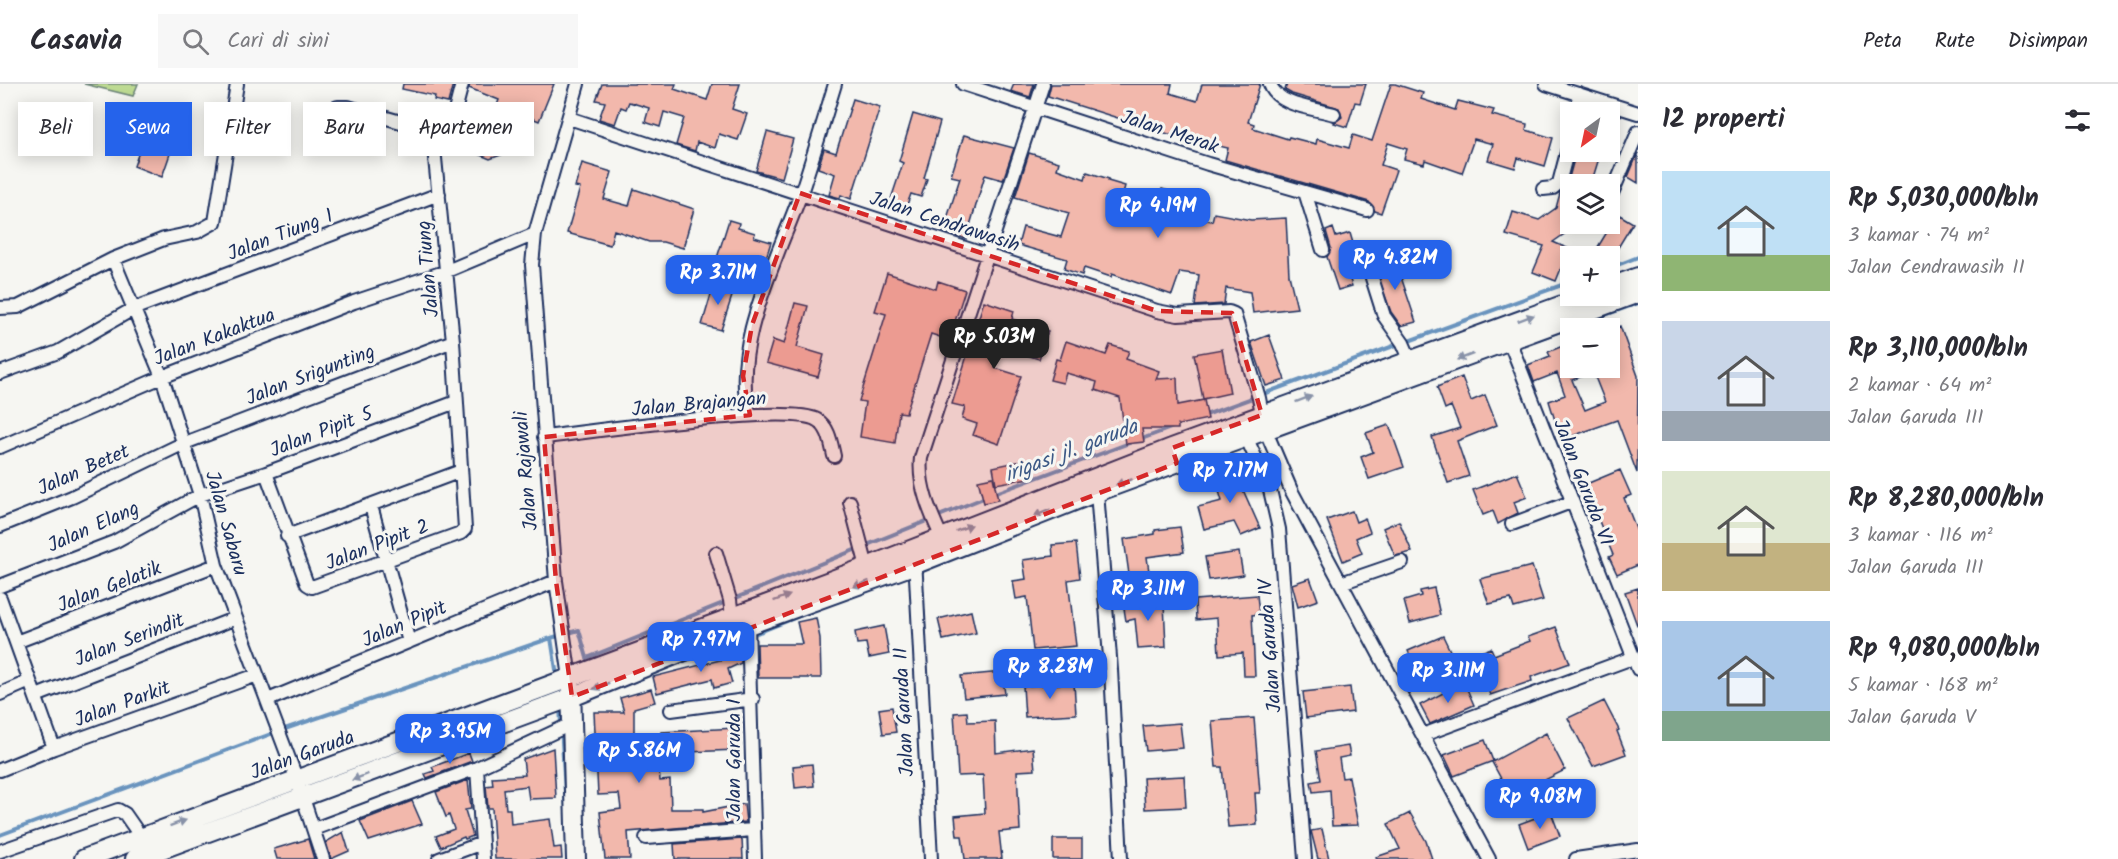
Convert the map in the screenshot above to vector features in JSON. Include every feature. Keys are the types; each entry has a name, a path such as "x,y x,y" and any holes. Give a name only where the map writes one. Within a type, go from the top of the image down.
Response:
{"main road":[{"path":"1620,283 1638,277"},
{"path":"1261,409 1638,293"},
{"path":"915,556 941,536 1242,430 1261,409 1404,347 1506,333 1565,306"},
{"path":"135,859 169,853 303,799 572,697 915,556 1096,492 1175,455"},
{"name":"Jalan Garuda","path":"84,859 570,678 730,603 862,553 915,556"},
{"name":"Jalan Rajawali","path":"570,678 576,859"}],"street":[{"path":"457,102 462,84"},
{"name":"Jalan Rajawali","path":"570,678 556,581 532,287 535,234 578,84"},
{"path":"750,415 744,400 743,376 752,325 800,193 836,84"},
{"name":"Jalan Merak","path":"963,84 1367,210"},
{"path":"941,536 921,482 921,458 1043,84"},
{"path":"1270,84 1272,91 1283,100 1334,114"},
{"path":"1554,85 1638,113"},
{"path":"0,308 18,307 112,259 164,239 197,231 215,222 236,89"},
{"path":"1578,102 1579,94"},
{"name":"Jalan Cendrawasih","path":"568,118 1157,311 1178,315 1232,313 1238,322 1261,409"},
{"path":"1620,174 1638,132"},
{"name":"Jalan Tiung","path":"435,156 453,341 466,524"},
{"path":"1543,189 1553,188 1558,183 1564,162"},
{"path":"1305,192 1323,250"},
{"name":"Jalan Tiung 1","path":"0,374 58,352 133,309 439,194"},
{"name":"Jalan Kakaktua","path":"0,447 162,377 354,302 447,271 535,234"},
{"name":"Jalan Sabaru","path":"112,259 162,377 200,495 216,565 268,700 323,859"},
{"path":"1372,278 1384,316 1404,347"},
{"name":"Jalan Garuda VI","path":"1506,333 1635,663"},
{"name":"Jalan Srigunting","path":"182,444 453,341"},
{"name":"Jalan Pipit 5","path":"200,495 266,473 456,402"},
{"path":"1261,409 1291,490 1489,859"},
{"name":"Jalan Brajangan","path":"544,437 750,415 797,416 816,419 827,431 834,456"},
{"name":"Jalan Garuda IV","path":"1242,430 1272,496 1280,529 1305,859"},
{"name":"Jalan Betet","path":"0,526 72,497 182,444"},
{"path":"287,536 461,471"},
{"name":"Jalan Pipit 2","path":"266,473 287,536 307,584 312,587 461,533 466,524"},
{"path":"1096,492 1111,670 1121,859"},
{"name":"Jalan Elang","path":"0,586 114,542 200,495"},
{"path":"850,502 862,553"},
{"path":"1512,524 1571,502"},
{"path":"371,506 388,560 409,642"},
{"path":"716,553 730,603"},
{"name":"Jalan Garuda II","path":"915,556 931,859"},
{"path":"1341,583 1402,561"},
{"name":"Jalan Gelatik","path":"16,642 216,565"},
{"name":"Jalan Pipit","path":"268,700 556,581"},
{"path":"0,598 54,748"},
{"name":"Jalan Serindit","path":"36,696 236,618"},
{"name":"Jalan Garuda I","path":"748,625 753,699 755,859"},
{"path":"1423,735 1635,663"},
{"name":"Jalan Parkit","path":"0,771 54,748 257,675"},
{"path":"0,694 30,681"},
{"path":"671,710 753,699"},
{"path":"314,829 477,768 571,724"},
{"path":"477,768 483,859"},
{"path":"0,851 118,810 125,814 141,837"},
{"path":"646,838 753,830"},
{"path":"439,859 482,843"},
{"path":"1576,859 1638,850"}],"highlighted area":[{"path":"800,193 1157,311 1232,313 1262,415 1172,448 1177,463 572,697 556,581 544,437 750,415 743,376 752,325"}],"green space":[{"path":"84,84 138,84 133,96"}],"building":[{"path":"403,84 453,84 448,102 434,100 435,96 402,89"},
{"path":"470,84 554,84 539,121 534,119 534,102 498,102 499,100 469,88"},
{"path":"602,84 676,84 674,89 707,100 712,84 740,84 732,109 747,114 738,140 719,134 715,148 697,142 695,151 676,145 684,118 664,112 660,127 645,122 649,108 629,102 626,109 621,107 615,124 599,119 605,102 596,100"},
{"path":"1014,84 1034,84 1030,97 1011,91"},
{"path":"1051,84 1172,84 1170,93 1197,101 1202,84 1260,84 1248,122 1254,124 1253,128 1288,139 1289,137 1316,144 1317,139 1349,148 1353,135 1372,141 1391,84 1395,84 1423,93 1421,99 1455,110 1458,101 1494,110 1492,115 1527,124 1526,130 1553,138 1545,166 1518,158 1515,168 1488,160 1493,144 1474,139 1462,173 1425,160 1424,164 1404,159 1407,149 1388,143 1381,165 1396,170 1381,213 1375,211 1369,202 1225,160 1228,148 1178,137 1048,96"},
{"path":"1287,84 1366,84 1360,103 1355,102 1347,127 1334,123 1342,117 1339,108 1292,94 1285,90"},
{"path":"853,99 880,107 851,199 841,195 840,198 829,195 835,174 818,168 824,149 836,153"},
{"path":"913,114 940,122 921,197 911,194 905,210 889,205 903,163 899,161"},
{"path":"767,132 793,139 782,178 756,171"},
{"path":"964,135 1014,148 1003,180 985,175 966,239 943,231 960,178 951,176"},
{"path":"1029,153 1059,162 1057,169 1085,179 1087,172 1125,186 1122,197 1141,203 1143,195 1158,200 1162,189 1172,192 1172,194 1185,198 1181,214 1212,221 1214,213 1251,220 1286,218 1289,275 1297,308 1253,313 1250,292 1226,288 1224,304 1195,306 1199,275 1180,272 1172,295 1112,274 1111,277 1084,268 1082,275 1064,269 1067,259 1018,245 1023,227 1061,237 1069,213 1015,197"},
{"path":"1638,153 1638,183 1628,177"},
{"path":"137,156 169,156 162,177 134,166"},
{"path":"483,156 498,156 490,159"},
{"path":"1573,162 1598,162 1594,174 1570,174"},
{"path":"582,163 612,172 604,199 629,206 634,189 694,209 683,248 663,242 649,242 614,230 610,245 567,233 580,188 575,187"},
{"path":"1560,193 1560,234 1564,234 1553,242 1562,246 1560,246 1560,271 1556,281 1533,272 1544,246 1506,235 1513,212 1539,220 1556,208"},
{"path":"1620,215 1633,223 1619,246 1598,246 1606,234 1620,234"},
{"path":"729,220 739,223 738,228 755,233 754,237 771,242 763,267 747,262 745,269 717,258"},
{"path":"1333,228 1336,237 1350,233 1355,250 1342,254 1352,286 1338,290 1327,257 1331,248 1326,231"},
{"path":"1394,256 1416,322 1401,326 1391,312 1373,263"},
{"path":"887,273 936,289 938,281 965,290 949,340 931,334 906,413 899,412 895,443 860,437 865,402 859,401 886,314 875,311"},
{"path":"715,281 735,287 721,330 702,325"},
{"path":"984,301 1014,311 1012,319 1048,331 1039,359 1002,347 995,368 1021,376 999,444 973,435 977,424 962,419 965,407 952,404"},
{"path":"795,303 808,306 797,347 824,355 818,377 766,363 773,340 784,344"},
{"path":"1620,326 1638,376 1637,473 1617,420 1561,440 1549,401 1565,395 1557,373 1534,382 1528,365 1550,356 1548,352 1560,347 1560,378 1577,378 1572,380 1585,410 1605,402 1595,378 1620,378"},
{"path":"1269,335 1285,380 1266,386 1251,342"},
{"path":"1066,341 1106,355 1110,345 1129,351 1126,359 1159,371 1156,379 1177,378 1178,405 1204,400 1208,419 1178,425 1178,429 1142,429 1144,442 1126,444 1120,398 1095,390 1097,382 1066,373 1063,383 1050,380 1056,359 1060,360"},
{"path":"1222,349 1230,393 1203,399 1194,354"},
{"path":"1462,377 1471,401 1485,395 1497,425 1457,441 1469,476 1448,483 1432,437 1460,428 1451,406 1445,409 1437,387"},
{"path":"1389,425 1404,467 1369,479 1361,457 1373,452 1366,433"},
{"path":"1026,460 1029,478 996,484 993,467"},
{"path":"1236,464 1242,482 1240,483 1260,528 1241,536 1234,522 1204,529 1198,507 1222,501 1213,471"},
{"path":"1620,470 1631,495 1624,498 1638,534 1638,565 1617,574 1609,557 1613,555 1584,485"},
{"path":"1517,473 1527,497 1514,502 1518,513 1498,524 1493,511 1483,515 1473,490"},
{"path":"993,477 998,500 984,503 978,480"},
{"path":"1352,511 1356,522 1365,518 1370,532 1356,538 1362,553 1343,561 1327,520"},
{"path":"1399,521 1412,552 1395,556 1383,528"},
{"path":"1180,527 1184,552 1147,557 1150,579 1130,581 1124,539 1155,534 1155,530"},
{"path":"1076,543 1080,578 1068,580 1076,646 1033,650 1027,597 1016,599 1013,581 1026,579 1023,560 1053,556 1052,545"},
{"path":"1239,552 1243,575 1209,580 1205,557"},
{"path":"1532,566 1543,600 1514,608 1511,599 1489,604 1480,579"},
{"path":"1310,578 1318,600 1298,607 1292,584"},
{"path":"1122,584 1124,599 1114,600 1113,585"},
{"path":"1434,588 1440,615 1410,623 1404,601 1421,596 1420,591"},
{"path":"1638,588 1638,625 1637,625 1625,592"},
{"path":"1257,595 1259,614 1252,615 1255,676 1244,676 1243,653 1219,655 1217,618 1196,620 1195,600"},
{"path":"1155,598 1156,603 1164,603 1166,647 1138,649 1135,619 1126,621 1123,602"},
{"path":"971,611 976,633 943,640 938,619"},
{"path":"816,618 820,638 821,678 758,678 757,644 802,644 797,622"},
{"path":"884,626 889,654 869,658 866,643 857,644 855,632"},
{"path":"1556,627 1570,663 1531,677 1532,681 1490,695 1474,655 1491,648 1494,655 1530,641 1528,637"},
{"path":"1443,636 1454,659 1418,674 1408,651"},
{"path":"730,645 734,656 741,654 741,663 728,669 732,683 714,688 712,679 657,693 653,677 724,659 721,648"},
{"path":"1002,672 1005,694 964,698 961,676"},
{"path":"1464,682 1474,705 1430,724 1420,705"},
{"path":"1074,683 1076,714 1025,717 1023,686"},
{"path":"1350,687 1353,712 1306,718 1303,692"},
{"path":"651,689 655,702 634,708 634,756 658,754 660,781 670,780 671,809 703,809 703,812 744,804 746,822 628,832 630,859 605,859 600,812 621,809 619,794 598,795 594,712 624,712 620,698"},
{"path":"1604,701 1619,730 1617,731 1626,754 1593,766 1568,718"},
{"path":"892,707 896,732 883,734 879,709"},
{"path":"967,712 968,722 995,721 996,753 1033,748 1035,770 1017,771 1020,830 999,832 1002,859 965,859 962,836 957,836 955,816 985,813 983,775 958,776 954,713"},
{"path":"1254,718 1260,793 1255,793 1257,825 1228,827 1222,767 1216,767 1212,721"},
{"path":"1180,723 1183,748 1146,751 1143,726"},
{"path":"736,728 737,750 662,753 661,732"},
{"path":"1546,733 1565,770 1511,797 1492,762"},
{"path":"1485,740 1493,761 1454,776 1444,755"},
{"path":"1348,746 1350,756 1339,758 1342,778 1349,777 1358,825 1332,826 1330,790 1313,792 1311,782 1321,780 1316,751"},
{"path":"553,748 556,798 529,799 527,786 504,789 506,809 510,809 511,824 550,819 554,848 561,847 562,859 495,859 492,808 488,808 486,786 493,785 492,777 525,775 523,759"},
{"path":"469,753 472,761 427,778 425,774 434,771 432,767"},
{"path":"812,764 814,786 795,788 793,766"},
{"path":"1184,776 1186,807 1145,809 1143,778"},
{"path":"468,780 471,809 465,810 473,836 465,839 464,837 441,847 436,836 454,829 449,815 446,817 436,792"},
{"path":"412,801 422,824 369,841 360,821"},
{"path":"1551,812 1560,836 1528,848 1519,824"},
{"path":"1410,813 1426,841 1432,859 1377,859 1376,857 1400,849 1388,824"},
{"path":"1322,829 1329,859 1318,859 1311,831"},
{"path":"343,832 349,851 331,859 326,842"},
{"path":"308,839 314,859 277,859 274,849"},
{"path":"742,839 743,859 675,859 674,844"},
{"path":"1053,839 1082,839 1082,859 1053,859"}],"waterway":[{"name":"irigasi jl. garuda","path":"1620,264 1638,257"},
{"name":"irigasi jl. garuda","path":"1406,342 1560,286"},
{"path":"1538,339 1638,303"},
{"name":"irigasi jl. garuda","path":"1203,416 1399,344"},
{"name":"irigasi jl. garuda","path":"1139,440 1171,428"},
{"name":"irigasi jl. garuda","path":"993,494 1132,442"},
{"path":"0,835 279,731 551,638 579,630 587,658 986,497"},
{"path":"752,635 812,611"},
{"path":"551,638 557,676"},
{"path":"671,666 745,638"},
{"path":"560,707 566,810"}]}
